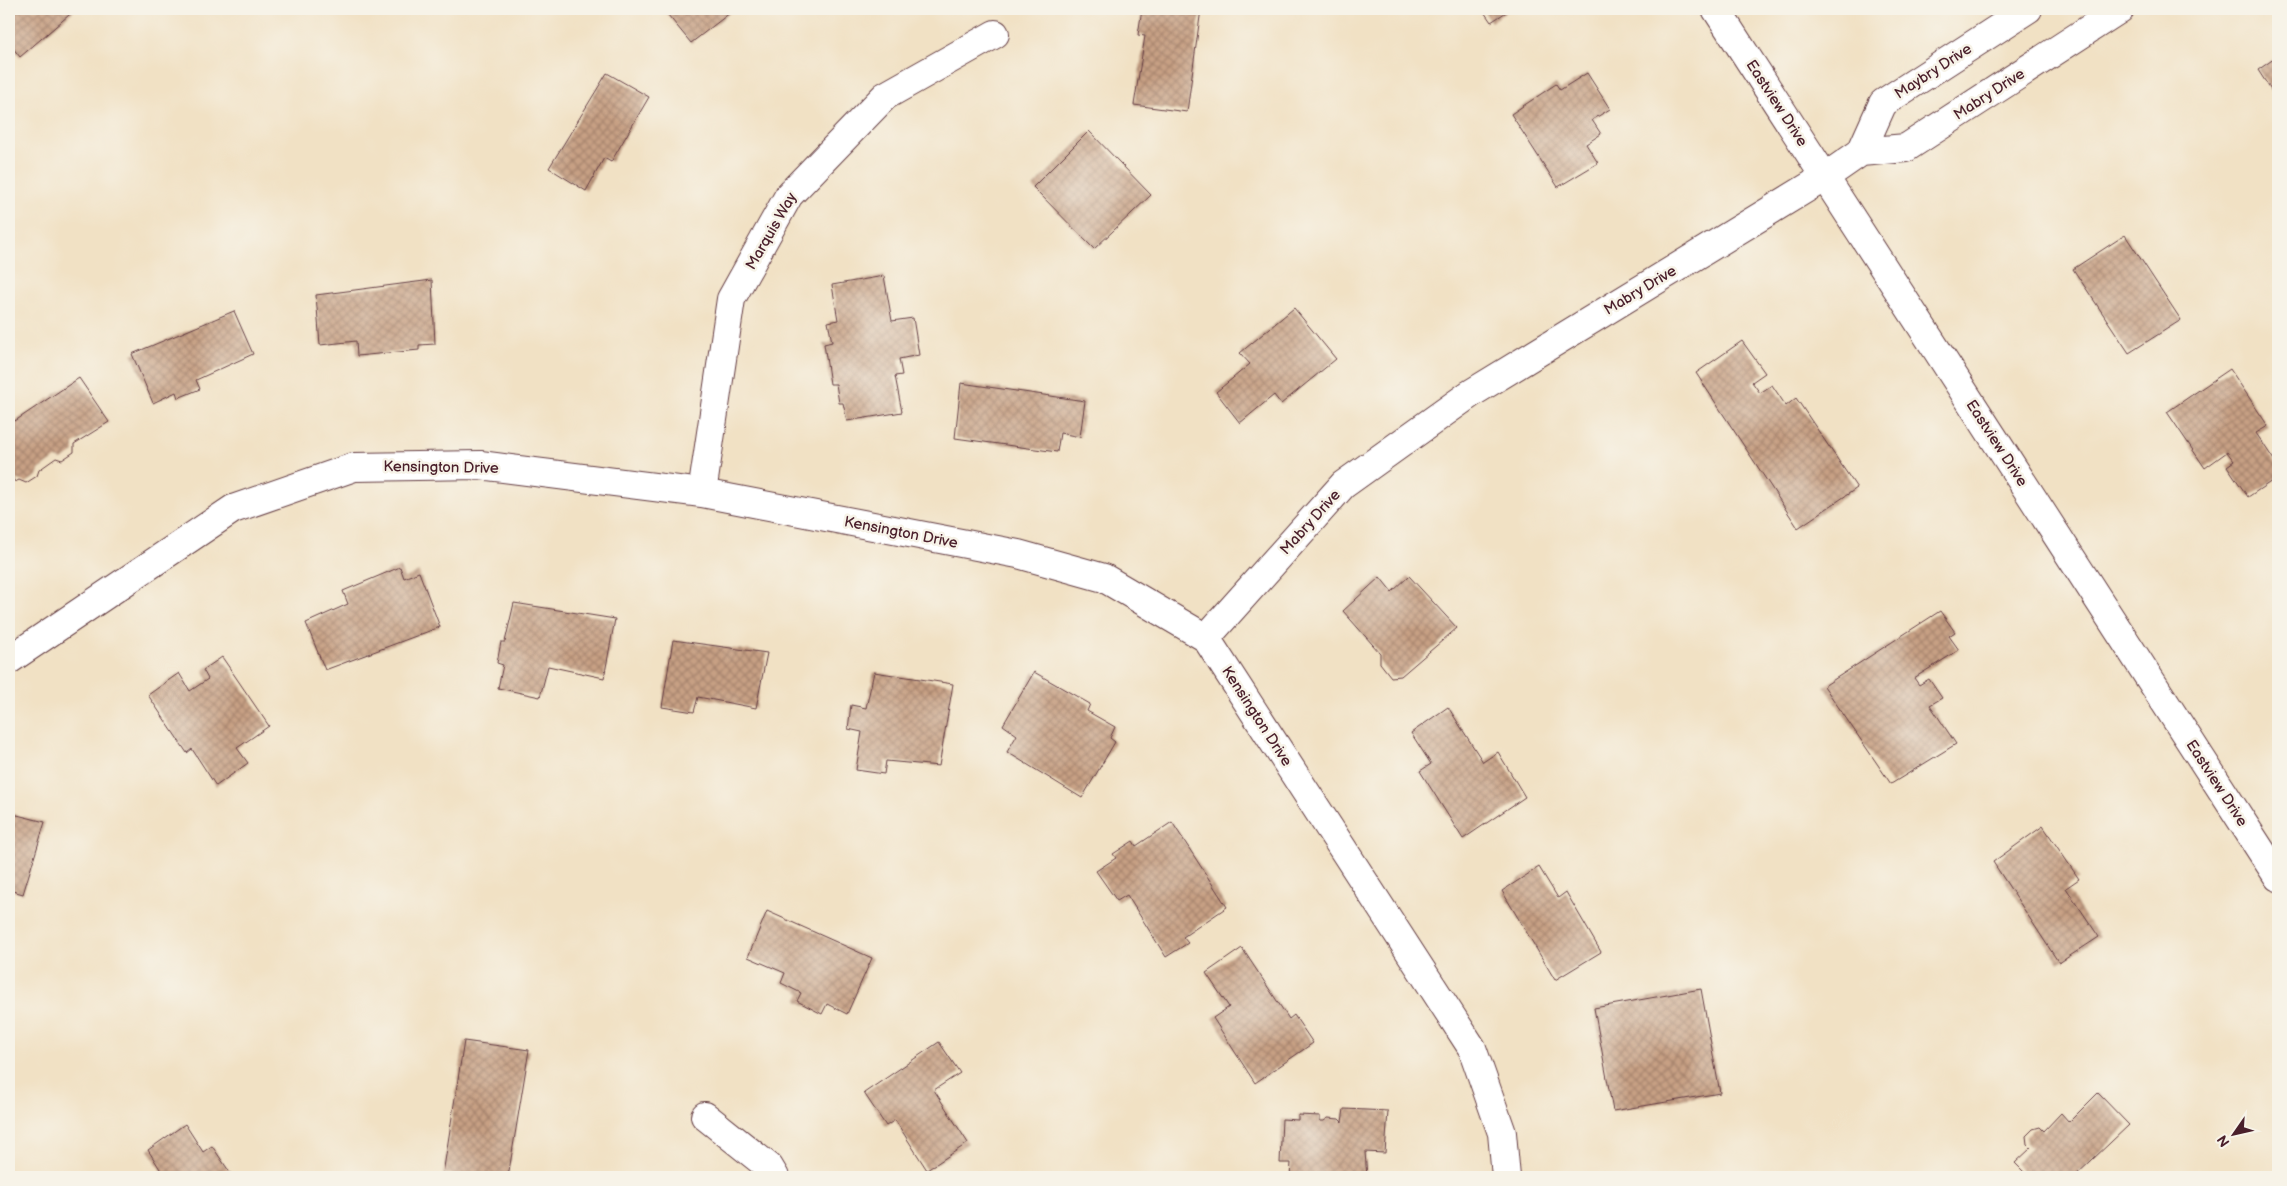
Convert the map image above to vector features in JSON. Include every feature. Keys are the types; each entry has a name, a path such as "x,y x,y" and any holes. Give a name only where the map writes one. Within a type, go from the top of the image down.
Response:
{"street":[{"name":"Eastview Drive","path":"1716,9 2278,878"},
{"name":"Maybry Drive","path":"1861,152 1883,103 2028,9"},
{"name":"Mabry Drive","path":"1206,638 1343,485 1470,394 1825,177 1861,152 1906,148 2120,9"},
{"name":"Marquis Way","path":"702,493 732,300 789,195 885,96 995,34"},
{"name":"Kensington Drive","path":"9,660 234,509 354,467 480,465 702,493 1018,554 1104,578 1206,638 1472,1048 1502,1133 1506,1177"},
{"path":"705,1116 769,1167 775,1177"}],"building":[{"path":"9,9 76,9 20,57 9,43"},
{"path":"663,9 735,9 691,43"},
{"path":"1142,9 1201,9 1187,112 1134,105 1145,36 1138,35"},
{"path":"1482,9 1511,9 1491,22"},
{"path":"2278,56 2278,101 2258,70"},
{"path":"607,73 649,97 611,162 604,158 586,191 549,168"},
{"path":"1587,73 1610,109 1592,120 1601,134 1586,144 1598,163 1558,187 1511,114 1556,84 1560,90"},
{"path":"1089,131 1151,195 1094,249 1033,187"},
{"path":"2125,235 2181,320 2129,353 2073,269"},
{"path":"884,276 892,321 913,318 919,355 899,359 902,375 895,376 902,412 847,421 843,403 839,403 836,384 830,384 824,344 832,342 828,322 838,320 832,285"},
{"path":"432,280 435,344 419,345 419,350 357,356 356,341 320,345 316,295"},
{"path":"1294,308 1336,359 1281,404 1274,395 1240,423 1216,392 1250,364 1240,353"},
{"path":"234,311 253,354 196,380 200,389 178,398 176,392 153,403 132,354"},
{"path":"1742,341 1765,373 1752,382 1760,393 1772,385 1786,406 1796,398 1857,488 1798,528 1696,373"},
{"path":"2230,369 2268,426 2256,433 2278,466 2278,477 2248,497 2227,466 2234,461 2227,452 2205,468 2167,412"},
{"path":"79,378 109,422 74,444 74,452 62,460 56,458 39,470 37,476 26,483 19,480 15,482 9,472 9,411 15,421"},
{"path":"961,383 1085,401 1080,437 1060,433 1057,452 955,438"},
{"path":"400,567 404,578 419,572 440,627 325,670 306,623 348,604 343,591"},
{"path":"1409,576 1457,628 1401,676 1391,677 1380,663 1380,653 1343,611 1380,577 1392,592"},
{"path":"514,603 615,619 604,678 548,666 540,697 498,688 503,665 497,663 501,642 505,642"},
{"path":"1940,611 1955,632 1949,636 1959,650 1914,678 1919,685 1929,679 1942,698 1930,705 1956,744 1891,784 1824,686"},
{"path":"673,640 767,653 756,708 698,697 694,712 662,707"},
{"path":"222,657 269,726 237,748 248,763 216,786 192,749 187,753 148,695 179,673 190,691 208,679 203,670"},
{"path":"874,672 953,684 939,766 886,761 884,774 856,770 862,732 848,729 851,705 866,708"},
{"path":"1034,672 1090,704 1087,711 1115,727 1110,738 1115,742 1082,798 1007,752 1017,735 1003,725"},
{"path":"1448,707 1483,762 1498,752 1525,797 1463,839 1420,771 1431,764 1411,733"},
{"path":"9,813 45,822 23,894 9,890"},
{"path":"1172,822 1227,907 1183,937 1188,943 1166,957 1127,895 1117,901 1096,871 1116,858 1113,854 1133,841 1136,846"},
{"path":"2043,826 2079,879 2066,888 2099,937 2059,963 1993,862"},
{"path":"1539,867 1558,898 1566,892 1601,952 1555,980 1502,891"},
{"path":"767,911 872,958 847,1014 827,1004 822,1014 797,1001 801,993 781,983 785,973 748,957"},
{"path":"1242,948 1289,1019 1294,1015 1313,1043 1255,1083 1213,1018 1229,1007 1206,973"},
{"path":"1701,989 1720,1093 1613,1111 1594,1008"},
{"path":"464,1041 529,1050 508,1177 474,1177 443,1174"},
{"path":"939,1042 960,1073 934,1090 968,1143 927,1170 895,1120 886,1126 864,1093"},
{"path":"2098,1093 2129,1125 2074,1177 2029,1177 2015,1163 2031,1148 2027,1144 2026,1136 2033,1129 2040,1127 2044,1131 2061,1113 2069,1122"},
{"path":"1344,1109 1388,1111 1385,1153 1365,1152 1367,1177 1290,1177 1291,1163 1280,1163 1282,1119 1298,1120 1298,1115 1320,1116 1320,1121 1328,1118 1339,1119 1342,1122"},
{"path":"185,1124 203,1152 212,1146 233,1177 165,1177 148,1150"}]}
